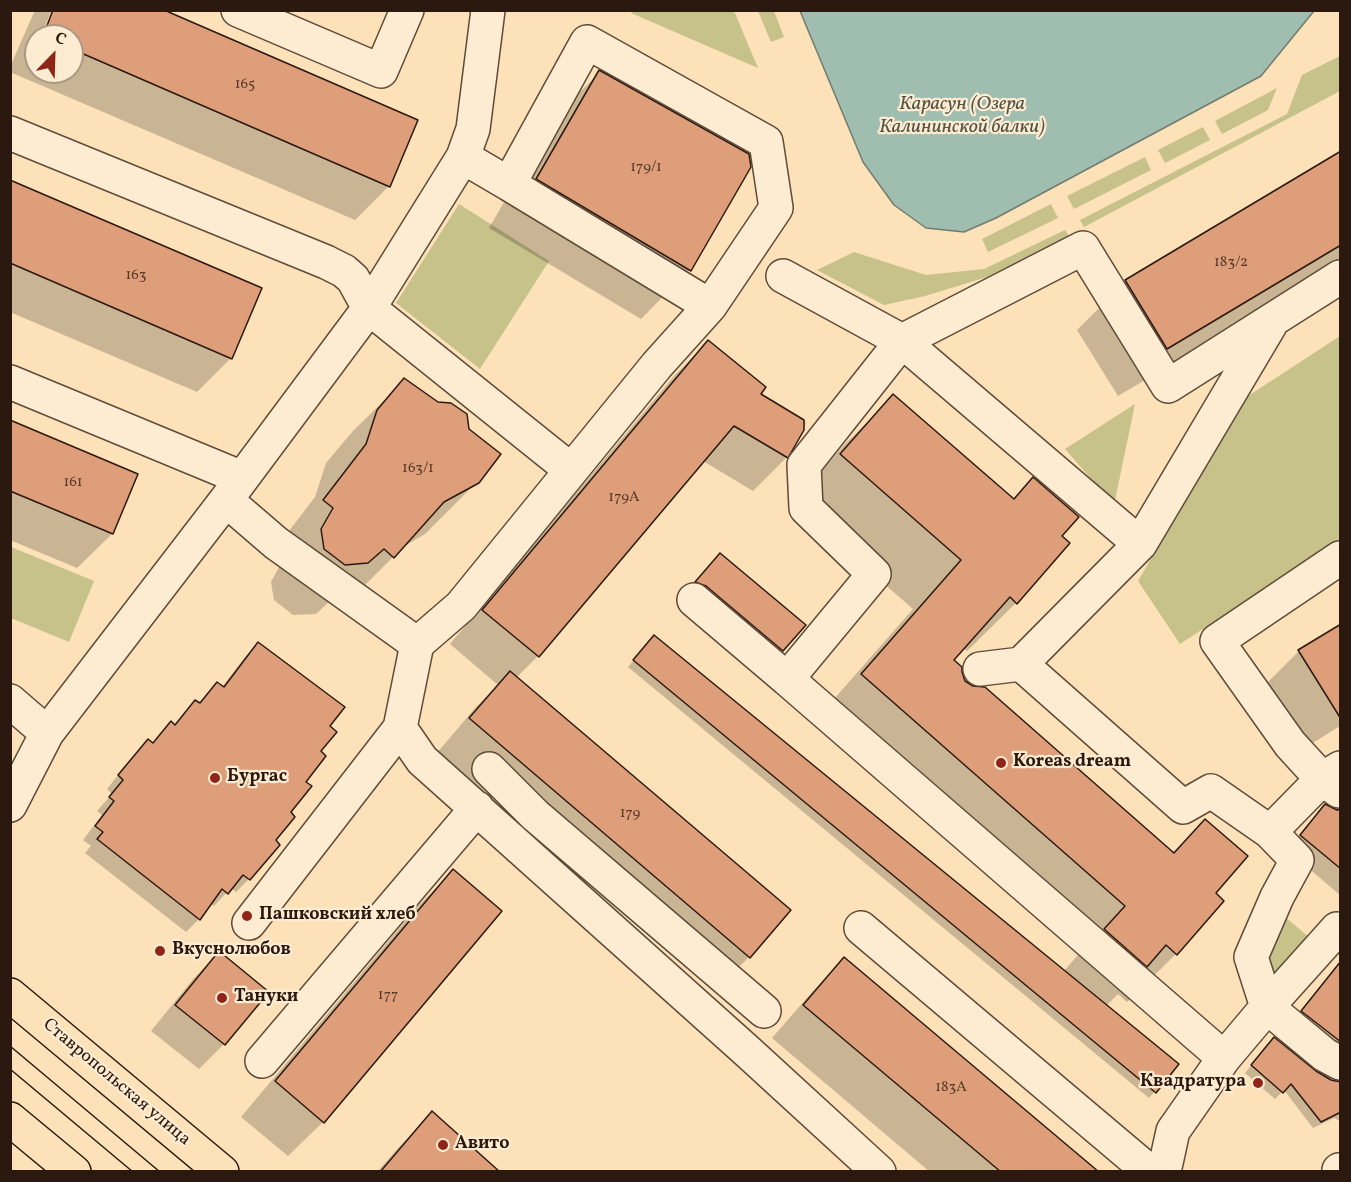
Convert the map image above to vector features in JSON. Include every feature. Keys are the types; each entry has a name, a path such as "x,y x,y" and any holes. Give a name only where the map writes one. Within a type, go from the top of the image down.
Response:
{"main road":[{"name":"Ставропольская улица","path":"10,995 222,1172"},
{"path":"10,1119 74,1172"}],"lane":[{"path":"238,10 381,71 407,10"},
{"path":"10,806 47,733 369,308 463,157 473,129 493,11"},
{"path":"249,923 400,728 417,644 461,606 657,365 710,306 776,208 766,142 587,42 509,184"},
{"path":"10,133 326,261 344,271 353,279 369,308 570,470"},
{"path":"463,157 710,306"},
{"path":"787,679 874,574 806,508 804,465 902,341 1083,248 1168,386 1341,277"},
{"path":"783,276 902,341 1140,544"},
{"path":"980,669 1021,664 1140,544 1273,320"},
{"path":"10,382 234,489 269,552 417,644"},
{"path":"1270,832 1334,780 1290,744 1217,641 1341,558"},
{"path":"694,600 1224,1058"},
{"path":"1021,664 1183,807 1211,791 1270,832 1297,860 1276,897 1251,957 1268,1007 1325,1055 1341,1063"},
{"path":"10,701 47,733"},
{"path":"400,728 422,760 879,1172"},
{"path":"489,769 535,815 764,1011"},
{"path":"262,1062 477,808"},
{"path":"513,841 535,815"},
{"path":"568,890 593,864"},
{"path":"630,946 656,918"},
{"path":"861,928 1150,1172"},
{"path":"1164,1172 1173,1131 1224,1058 1337,929 1341,932"},
{"path":"690,1000 717,971"}],"shaded area":[{"path":"637,10 734,11 758,68 631,13"},
{"path":"758,11 774,11 784,37 771,42"},
{"path":"1340,56 1340,91 1084,227 1080,220 1287,114 1302,75"},
{"path":"1277,88 1268,110 1222,134 1215,121"},
{"path":"1203,127 1210,140 1165,163 1158,150"},
{"path":"1145,157 1151,170 1074,209 1067,196"},
{"path":"459,204 549,261 480,369 396,303"},
{"path":"1051,204 1058,218 988,252 982,239"},
{"path":"1065,230 1069,236 987,277 925,296 884,305 817,270 854,252 926,275 984,269"},
{"path":"1340,336 1340,539 1180,644 1138,581 1245,398"},
{"path":"1135,404 1114,505 1065,449"},
{"path":"11,547 94,581 69,642 11,618"},
{"path":"1279,912 1315,942 1275,977 1258,965"}],"water":[{"name":"Карасун (Озера Калининской балки)","path":"800,11 1314,11 1261,76 996,218 964,232 926,228 894,205 863,162"}],"building":[{"path":"53,10 164,10 418,120 390,187 84,54 84,24 48,24"},
{"path":"599,70 749,154 751,167 691,271 536,179"},
{"path":"1341,151 1341,245 1167,349 1125,280"},
{"path":"10,180 262,288 232,359 10,263"},
{"path":"708,340 766,387 761,394 804,420 804,430 788,458 734,426 539,657 482,610"},
{"path":"404,378 438,402 451,403 467,414 469,429 501,454 479,483 444,502 394,558 384,549 368,563 345,565 324,549 321,529 333,508 323,500 366,444 377,410"},
{"path":"893,394 1014,499 1033,477 1079,517 1062,536 1070,543 1017,604 1010,597 954,660 962,667 965,681 973,686 985,687 1174,853 1205,819 1248,856 1216,893 1224,901 1177,955 1166,945 1147,967 1104,929 1125,906 861,674 961,560 840,454"},
{"path":"10,420 138,474 113,534 10,491"},
{"path":"720,553 806,625 783,651 706,586 695,582"},
{"path":"1341,624 1341,719 1298,650"},
{"path":"654,635 1179,1064 1156,1093 633,660"},
{"name":"Бургас","path":"258,642 345,707 330,726 337,732 321,751 326,756 306,782 312,786 291,812 295,817 276,840 280,845 250,880 243,875 228,894 222,889 200,920 97,839 103,832 95,826 114,801 109,797 123,780 118,775 148,739 153,743 171,721 175,725 195,700 200,703 217,682 224,687"},
{"path":"510,671 791,910 750,958 469,718"},
{"path":"1325,804 1337,810 1341,809 1341,869 1300,835"},
{"path":"453,869 502,911 324,1123 275,1081"},
{"name":"Тануки","path":"219,951 269,992 225,1045 175,1005"},
{"path":"844,957 1099,1172 1001,1172 803,1005"},
{"path":"1341,961 1341,1042 1301,1011"},
{"path":"1274,1037 1316,1071 1331,1080 1341,1082 1341,1112 1321,1122 1291,1084 1283,1093 1251,1065"},
{"path":"432,1111 500,1172 380,1172"}],"tram line":[{"path":"10,1046 160,1172"},
{"path":"10,1069 133,1172"}],"place":[{"name":"Koreas dream","path":"1001,763"},
{"name":"Бургас","path":"215,778"},
{"name":"Пашковский хлеб","path":"247,916"},
{"name":"Вкуснолюбов","path":"160,951"},
{"name":"Тануки","path":"222,998"},
{"name":"Квадратура","path":"1258,1083"},
{"name":"Авито","path":"443,1145"}]}
